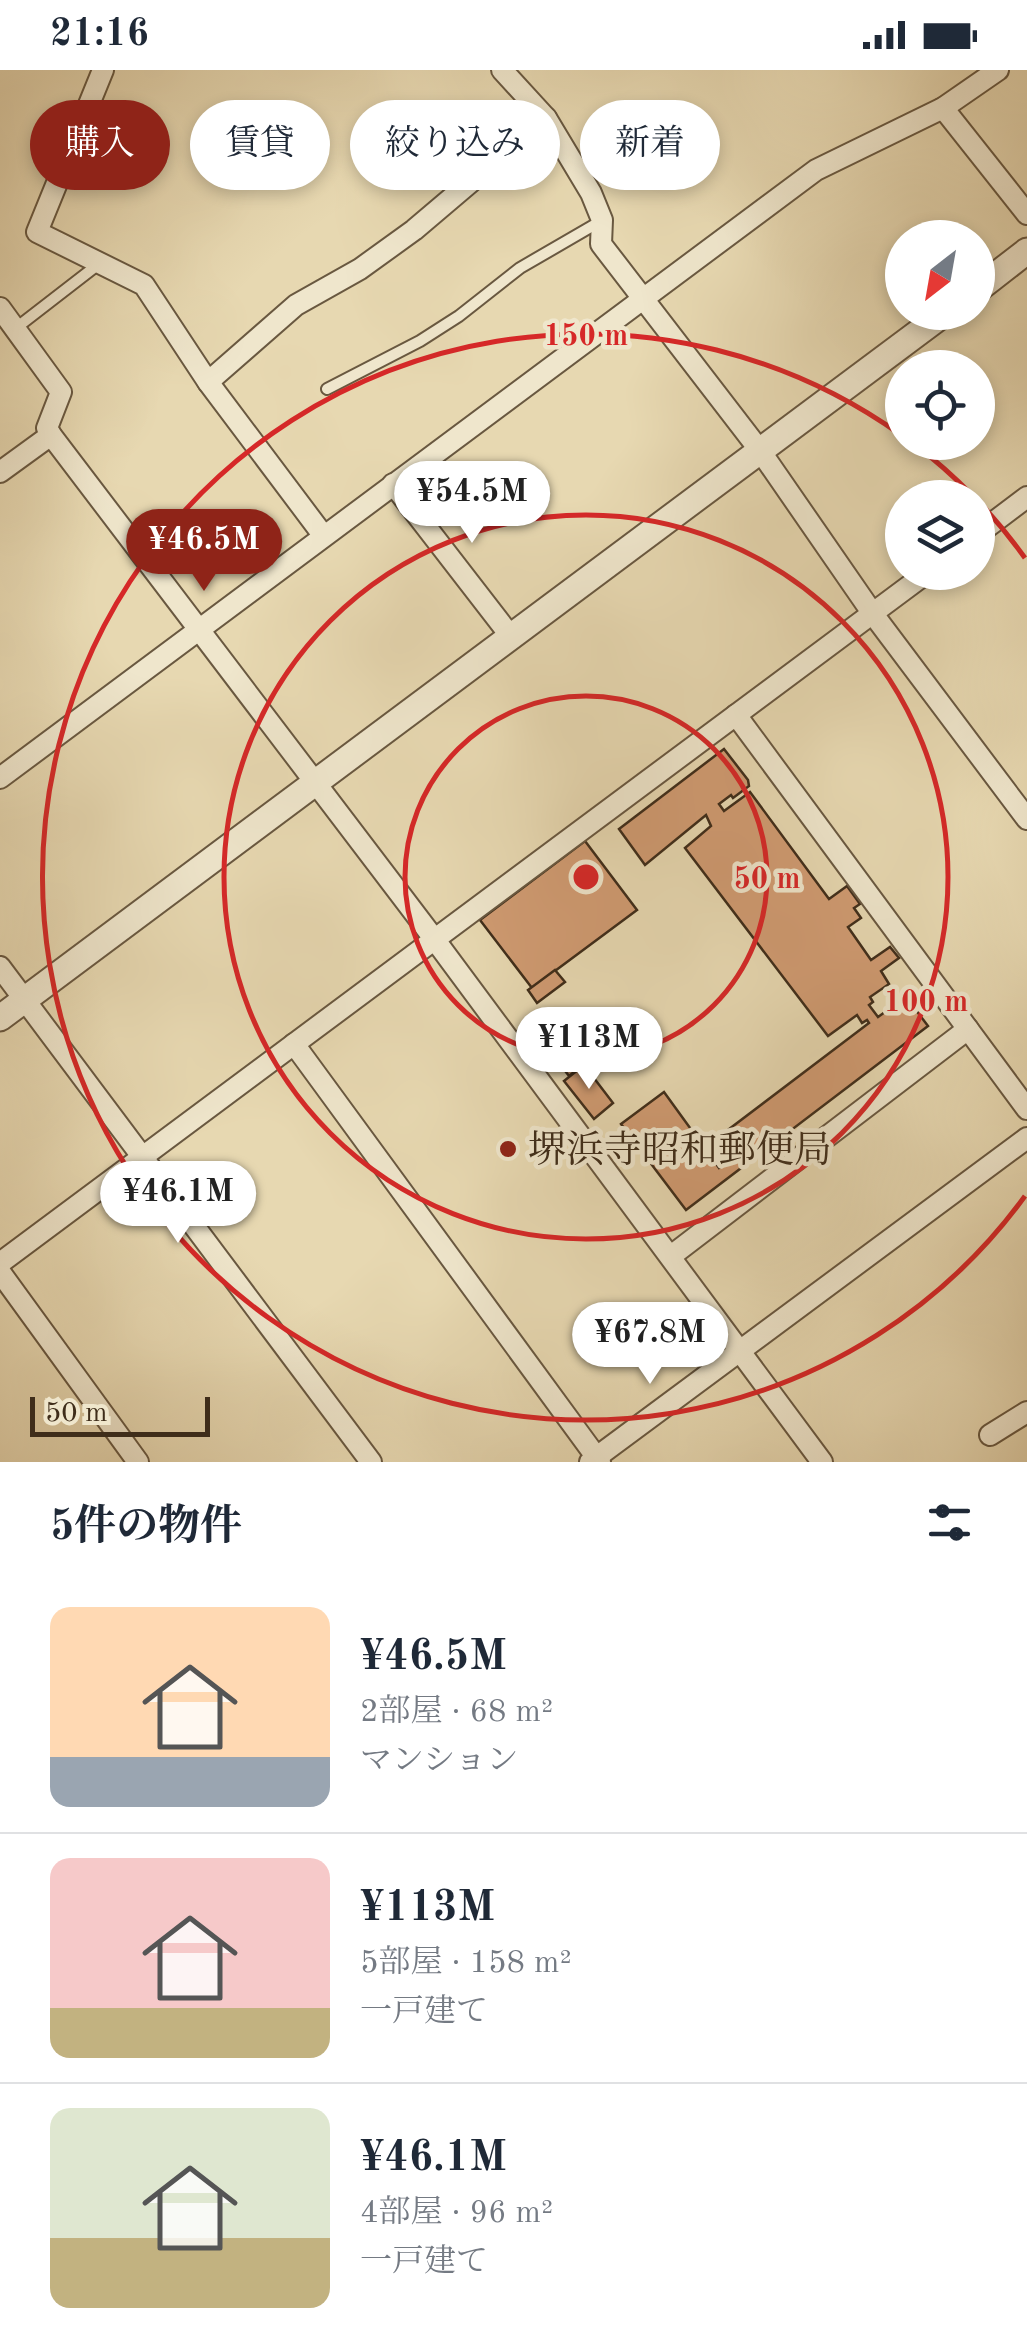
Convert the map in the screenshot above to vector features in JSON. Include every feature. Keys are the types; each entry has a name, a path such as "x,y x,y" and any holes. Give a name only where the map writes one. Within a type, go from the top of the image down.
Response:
{"street":[{"path":"103,70 37,232 144,285 208,382 323,535"},
{"path":"502,70 530,100"},
{"path":"0,778 816,170 942,108 998,70"},
{"path":"942,108 1027,214"},
{"path":"560,141 591,193 602,220 601,244 761,452 873,614 1027,819"},
{"path":"208,382 296,305 360,269 461,190"},
{"path":"995,276 1027,251"},
{"path":"0,308 62,392 47,428 51,435 436,940 822,1462"},
{"path":"0,1018 922,330"},
{"path":"0,472 51,435"},
{"path":"392,484 512,638"},
{"path":"995,522 1025,502"},
{"path":"0,1263 904,590"},
{"path":"736,715 1027,1110"},
{"path":"0,967 371,1462"},
{"path":"672,1256 968,1030"},
{"path":"294,1044 595,1460 1027,1138"},
{"path":"0,1272 138,1462"},
{"path":"990,1434 1027,1412"}],"lane":[{"path":"327,390 420,340 520,268 602,220"},
{"path":"15,329 100,263"}],"building":[{"path":"724,749 749,786 719,804 724,811 750,792 829,899 847,886 860,904 854,908 861,918 848,927 871,960 890,947 899,958 881,971 889,984 870,997 873,1002 869,1005 878,1017 906,997 928,1026 686,1210 621,1124 664,1092 719,1168 728,1161 712,1142 869,1023 862,1023 857,1015 828,1036 685,848 711,826 706,815 645,865 619,829"},
{"path":"585,841 637,910 532,988 480,920"},
{"path":"555,970 565,982 537,1003 528,990"},
{"path":"579,1047 589,1060 569,1076 559,1063"},
{"path":"584,1065 613,1103 594,1119 564,1081"}],"place":[{"name":"堺浜寺昭和郵便局","path":"508,1149"}]}
